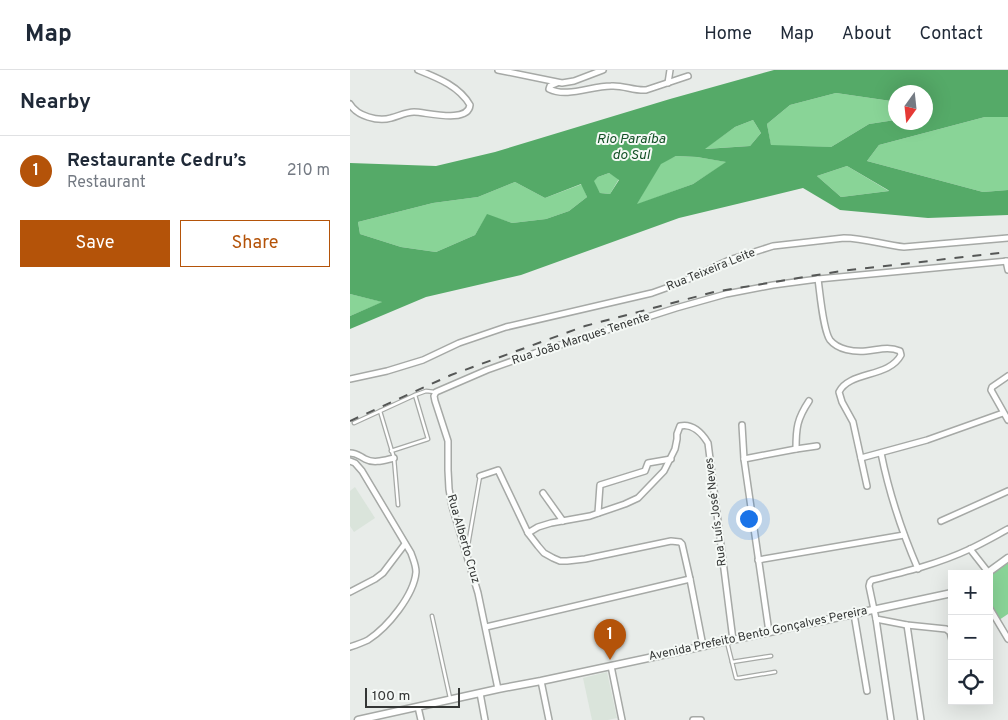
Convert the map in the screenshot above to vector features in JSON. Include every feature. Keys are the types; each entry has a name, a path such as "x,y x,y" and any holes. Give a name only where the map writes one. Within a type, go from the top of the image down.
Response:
{"street":[{"path":"350,104 355,111 376,119 389,119 411,112 454,116 462,115 470,109 467,100 454,88 436,77 418,70"},
{"path":"500,71 562,83 574,81 602,70"},
{"path":"668,83 670,70"},
{"path":"557,83 550,86 549,89 557,92 566,92 614,86 640,91 688,76"},
{"name":"Rua Teixeira Leite","path":"350,379 387,372 423,360 459,343 506,328 652,293 680,283 729,260 773,246 844,238 893,246 913,246 1008,238"},
{"path":"1007,261 1008,270"},
{"name":"Rua João Marques Tenente","path":"438,392 487,370 568,342 726,294 818,279 1007,261"},
{"path":"818,279 826,329 830,339 839,347 849,350 864,351 894,348 900,351 901,355 898,362 883,370 848,382 839,392 842,402 853,422 867,486"},
{"path":"1008,376 992,387 991,390 1008,420"},
{"name":"Rua Alberto Cruz","path":"438,392 434,396 448,441 448,480 452,506 478,593 498,689"},
{"path":"796,449 796,428 801,413 809,401"},
{"path":"862,458 927,440 1003,413"},
{"name":"Rua Luís José Neves","path":"528,533 544,525 590,516 638,498 664,471 671,459 679,427 682,425 688,426 699,431 708,443 730,640"},
{"path":"742,425 744,459 769,632"},
{"path":"744,459 817,446"},
{"path":"350,453 359,455 365,460 377,462 394,458"},
{"path":"880,453 904,535 918,569"},
{"path":"598,513 600,485 645,472 648,463 671,459"},
{"path":"350,461 355,463 362,471 411,553 416,568 408,597 393,616 369,639 350,647"},
{"path":"480,476 498,470 528,533 548,555 560,561 567,562 585,559 670,541 677,541 682,544 703,646"},
{"path":"941,521 1008,491"},
{"path":"543,493 563,521"},
{"path":"891,720 869,586 870,582 918,569 970,549 1008,529"},
{"path":"758,560 904,535"},
{"path":"350,592 375,579 383,572 405,544"},
{"path":"970,549 985,570"},
{"path":"991,570 1008,558"},
{"path":"486,627 690,579"},
{"name":"Avenida Prefeito Bento Gonçalves Pereira","path":"358,720 948,594"},
{"path":"854,614 867,691"},
{"path":"993,614 1008,639"},
{"path":"876,620 948,630"},
{"path":"907,625 921,720"},
{"path":"611,666 622,720"},
{"path":"541,681 549,720"},
{"path":"480,693 485,720"},
{"path":"418,707 421,720"},
{"path":"693,720 701,720"}],"lane":[{"path":"354,423 415,395 426,391 438,392"},
{"path":"391,451 428,440 415,395"},
{"path":"380,411 394,458 398,505"},
{"path":"467,553 480,476"},
{"path":"432,616 450,700"},
{"path":"730,640 732,662 737,678 775,672"},
{"path":"732,662 771,656"}],"shaded area":[{"path":"836,93 888,101 888,121 869,124 831,147 771,146 767,124 790,105"},
{"path":"985,117 1008,117 1008,190 983,192 867,161 879,145"},
{"path":"753,120 761,133 750,146 704,149 735,127"},
{"path":"676,156 727,162 693,184 636,205 661,163"},
{"path":"847,166 889,191 841,197 817,176"},
{"path":"609,173 619,179 610,194 600,193 593,181"},
{"path":"515,182 545,198 582,184 587,197 569,211 546,219 512,223 487,215 475,235 436,252 401,247 360,234 358,222 433,203 478,197"},
{"path":"350,294 383,302 350,316"},
{"path":"355,487 375,518 354,532 350,526 350,491"},
{"path":"1008,557 1008,614 999,620 993,610 993,570"},
{"path":"607,672 617,718 592,720 583,678"}],"water":[{"name":"Rio Paraíba do Sul","path":"774,70 1008,70 1008,117 985,117 879,145 867,161 983,192 1008,190 1008,215 928,218 840,210 803,188 679,218 521,275 426,297 350,329 350,316 382,302 350,294 350,163 436,166 495,152 670,99","holes":["888,85 933,85 933,130 888,130 888,121 869,124 831,147 771,145 767,124 790,105 836,93 888,101","753,120 761,133 750,146 705,149 735,127","676,156 697,157 726,162 693,184 637,204 661,164","847,166 889,191 841,197 817,176","609,173 619,180 610,194 600,193 594,181 598,177","515,182 545,198 581,184 587,197 569,211 546,219 512,223 487,214 475,235 436,252 401,247 360,234 358,222 433,203 478,197"]}],"railway":[{"path":"350,421 451,375 585,326 714,292 841,271 1008,252"}],"place":[{"name":"Restaurante Cedru’s","path":"610,660"}]}
